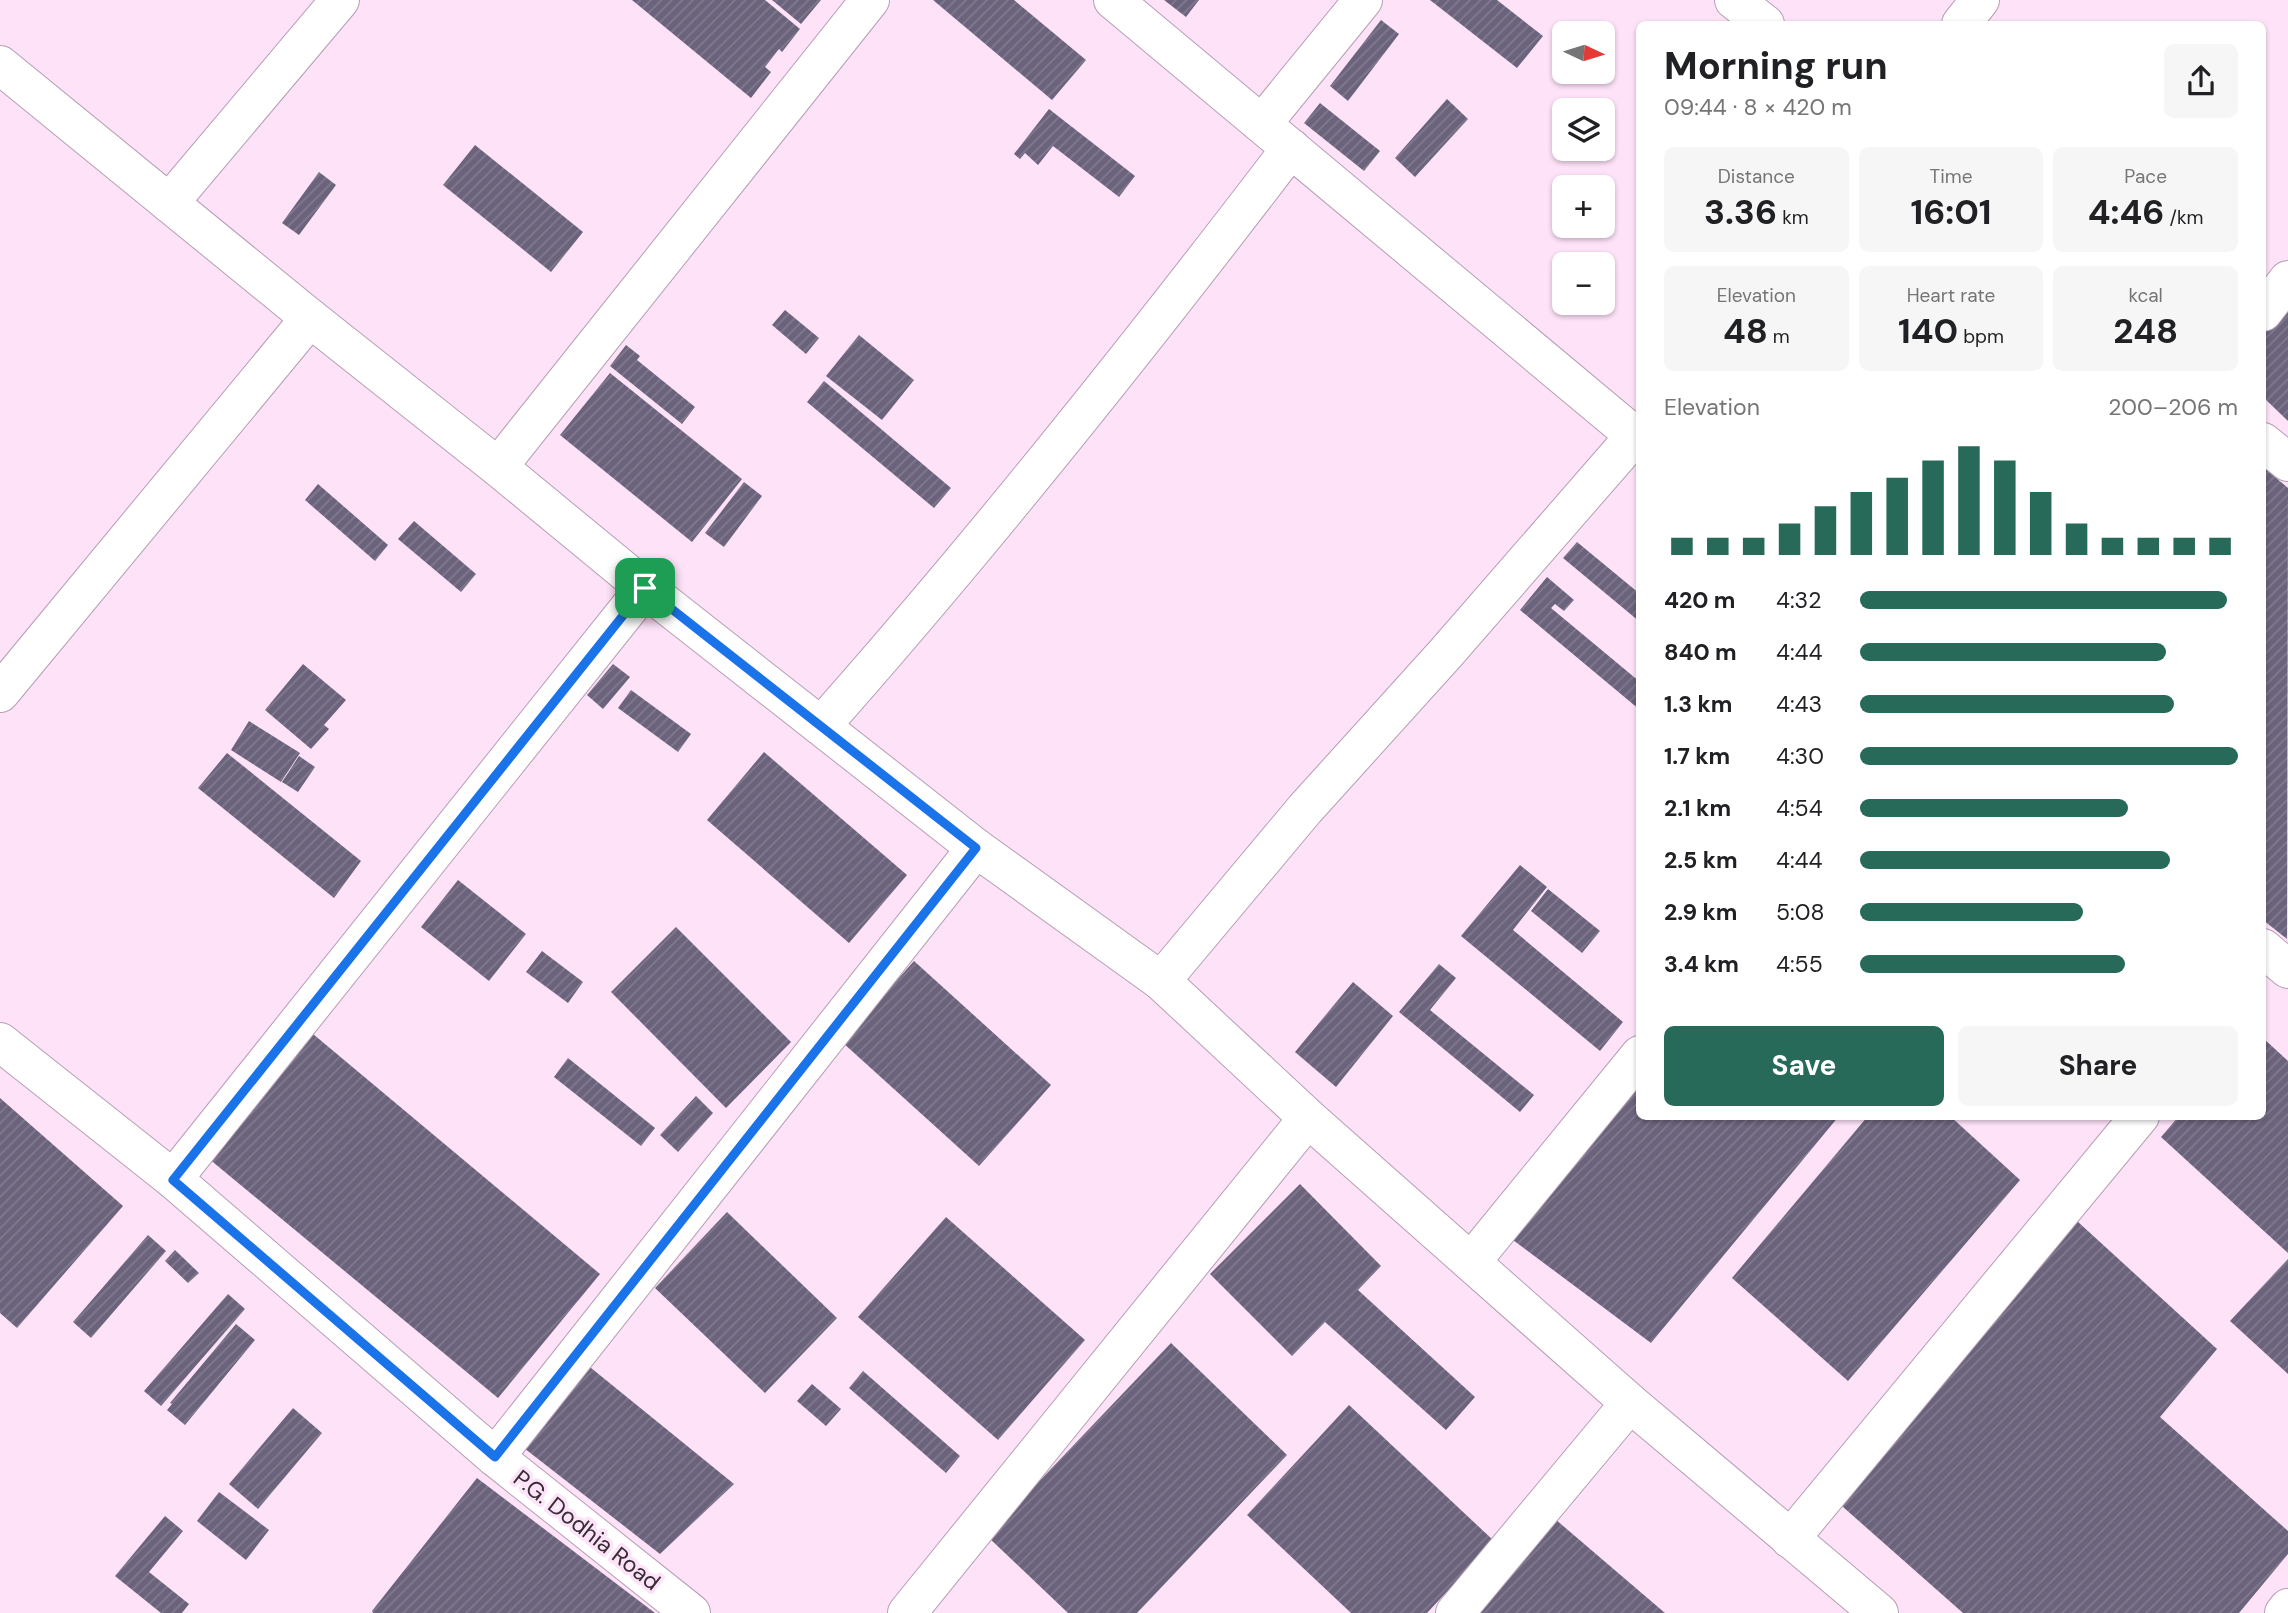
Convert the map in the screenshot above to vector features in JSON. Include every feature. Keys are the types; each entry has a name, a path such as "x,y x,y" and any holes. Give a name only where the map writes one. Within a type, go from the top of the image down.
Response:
{"street":[{"path":"169,203 340,0"},
{"path":"498,467 870,0"},
{"path":"1114,0 1636,433"},
{"path":"1262,124 1363,0"},
{"path":"1734,0 1761,21"},
{"path":"1963,21 1980,0"},
{"path":"0,65 645,588 976,848 1161,981 1308,1118 1630,1403 1879,1613"},
{"path":"821,726 898,639 1159,320 1291,148"},
{"path":"2266,308 2288,280"},
{"path":"0,693 310,318"},
{"path":"1161,981 1305,809 1636,437"},
{"path":"2266,444 2288,461"},
{"path":"173,1180 645,588"},
{"path":"495,1457 976,848"},
{"name":"P.G. Dodhia Road","path":"0,1042 173,1180 495,1457 691,1613"},
{"path":"1471,1262 1636,1060"},
{"path":"907,1613 1308,1118"},
{"path":"1790,1539 2137,1120"},
{"path":"1455,1613 1630,1403"},
{"path":"2284,1613 2288,1608"}],"building":[{"path":"632,0 765,0 800,29 782,52 779,49 765,67 771,72 751,98"},
{"path":"772,0 821,0 801,24"},
{"path":"933,0 1014,0 1086,60 1052,100"},
{"path":"1164,0 1199,0 1186,17"},
{"path":"1430,0 1497,0 1543,36 1517,68"},
{"path":"1381,20 1399,34 1348,101 1330,86"},
{"path":"1447,99 1468,119 1415,177 1395,158"},
{"path":"1320,103 1380,151 1364,171 1304,123"},
{"path":"1049,109 1135,176 1119,197 1053,146 1038,165 1025,153 1020,159 1014,154"},
{"path":"475,145 583,232 551,272 443,185"},
{"path":"319,172 336,185 299,235 282,223"},
{"path":"2288,298 2288,421 2266,400 2266,323"},
{"path":"785,310 819,338 806,354 772,325"},
{"path":"859,335 914,380 882,420 826,376"},
{"path":"626,345 640,356 637,360 695,407 682,424 610,366"},
{"path":"610,373 742,479 692,542 560,435"},
{"path":"824,381 951,488 934,508 807,402"},
{"path":"2266,470 2288,488 2287,939 2266,922"},
{"path":"744,482 762,496 724,547 705,533"},
{"path":"318,484 388,545 375,561 305,500"},
{"path":"414,521 476,574 461,592 398,539"},
{"path":"1577,542 1636,591 1636,619 1563,558"},
{"path":"1547,577 1574,600 1564,611 1555,604 1551,608 1636,679 1636,707 1520,610"},
{"path":"303,664 346,700 324,725 329,729 311,749 265,710"},
{"path":"613,664 630,677 603,709 587,695"},
{"path":"631,690 691,734 678,752 618,708"},
{"path":"249,721 300,753 281,782 231,750"},
{"path":"764,752 907,875 849,943 707,820"},
{"path":"227,753 361,861 334,898 198,788"},
{"path":"299,756 315,767 298,792 282,782"},
{"path":"1520,865 1547,887 1513,930 1623,1022 1600,1051 1461,936"},
{"path":"458,880 526,934 489,981 421,927"},
{"path":"1548,889 1600,931 1582,953 1531,911"},
{"path":"676,927 791,1042 726,1108 611,992"},
{"path":"542,951 583,982 568,1003 526,972"},
{"path":"914,961 1051,1085 979,1166 842,1042"},
{"path":"1439,964 1456,978 1430,1010 1534,1095 1520,1112 1399,1012"},
{"path":"1353,982 1393,1016 1336,1087 1295,1052"},
{"path":"313,1034 600,1274 498,1398 208,1158"},
{"path":"2266,1041 2288,1061 2288,1253 2161,1137 2176,1120 2266,1120"},
{"path":"568,1058 655,1128 641,1146 554,1077"},
{"path":"1636,1076 1636,1120 1836,1120 1651,1343 1509,1237"},
{"path":"696,1096 713,1113 678,1152 660,1135"},
{"path":"0,1098 123,1206 17,1328 0,1313"},
{"path":"1865,1120 1954,1120 2020,1180 1848,1381 1732,1278"},
{"path":"1300,1184 1381,1266 1358,1290 1475,1397 1446,1430 1325,1322 1292,1356 1210,1274"},
{"path":"727,1212 837,1318 765,1393 655,1288"},
{"path":"946,1217 1085,1340 998,1440 858,1317"},
{"path":"2077,1221 2217,1349 2160,1417 2288,1531 2288,1554 2239,1613 1963,1613 1834,1499"},
{"path":"148,1235 166,1251 91,1338 73,1322"},
{"path":"175,1250 199,1273 188,1283 165,1261"},
{"path":"2288,1259 2288,1374 2230,1321"},
{"path":"228,1294 245,1309 161,1406 144,1391"},
{"path":"236,1324 255,1340 185,1425 167,1410 172,1404 170,1403"},
{"path":"1171,1343 1287,1455 1137,1613 1068,1613 987,1536"},
{"path":"580,1359 734,1484 660,1554 515,1441"},
{"path":"863,1371 960,1456 946,1473 849,1388"},
{"path":"812,1384 841,1409 826,1426 797,1401"},
{"path":"1349,1405 1494,1541 1427,1613 1351,1613 1247,1515"},
{"path":"293,1408 322,1433 258,1509 229,1484"},
{"path":"477,1478 655,1613 373,1613"},
{"path":"219,1492 269,1530 246,1560 197,1521"},
{"path":"165,1516 183,1531 149,1572 189,1604 182,1613 161,1613 115,1576"},
{"path":"1555,1519 1665,1613 1477,1613"}],"route":[{"path":"645,588 976,848 495,1457 173,1180 645,588"}]}
